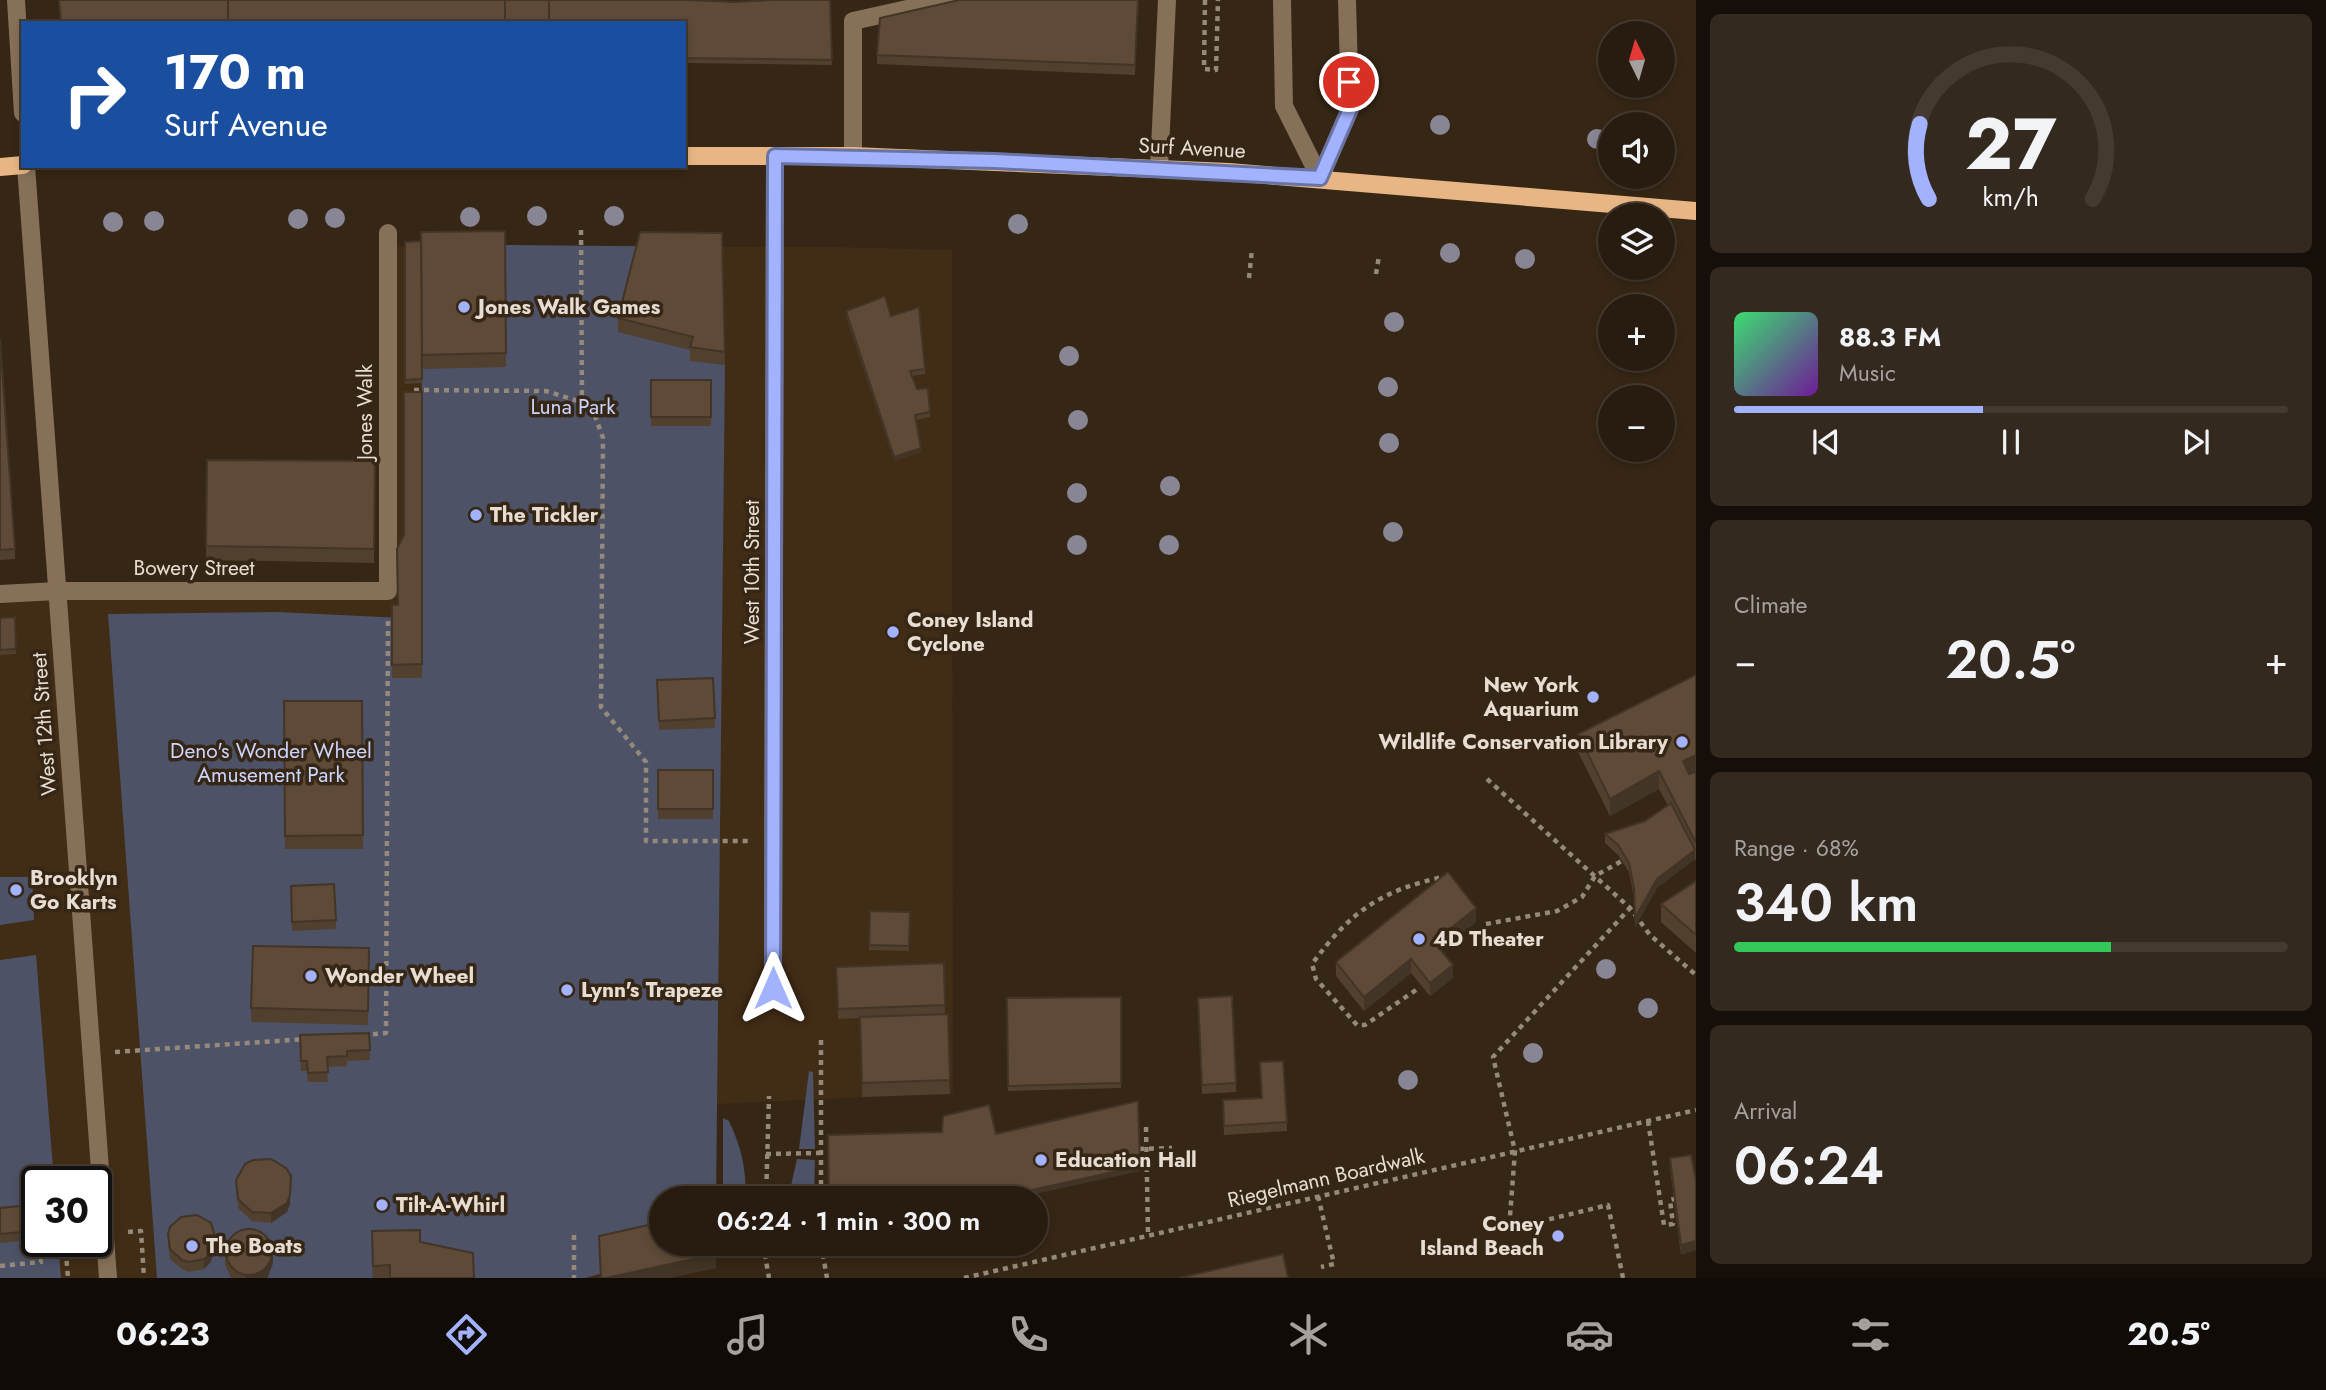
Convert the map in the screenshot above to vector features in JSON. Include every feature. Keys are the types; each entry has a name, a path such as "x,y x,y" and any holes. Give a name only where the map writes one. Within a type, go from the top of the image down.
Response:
{"main road":[{"name":"Surf Avenue","path":"686,156 853,156 1159,169 1320,178 1696,211"},
{"path":"0,167 21,166"}],"street":[{"path":"16,0 21,81"},
{"path":"853,156 853,20 948,0"},
{"path":"1159,169 1167,0"},
{"path":"1282,0 1284,106 1320,178"},
{"path":"1320,178 1350,109 1347,0"},
{"name":"West 10th Street","path":"773,988 775,156"},
{"name":"West 12th Street","path":"24,168 108,1278"},
{"name":"Jones Walk","path":"388,233 388,591"},
{"name":"Bowery Street","path":"0,594 57,591 388,591"}],"path":[{"path":"1205,0 1204,69 1216,70 1218,0"},
{"path":"582,230 582,402"},
{"path":"1249,278 1251,248"},
{"path":"1376,274 1379,256"},
{"path":"388,390 546,391 591,405 603,438 601,707 646,762 646,841 773,841"},
{"path":"358,1035 386,1033 388,591"},
{"path":"1487,779 1630,908 1650,935 1696,975"},
{"path":"1486,923 1558,911 1582,897 1595,876 1631,856"},
{"path":"1416,990 1365,1025 1357,1025 1316,979 1312,964 1352,916 1410,884 1447,876"},
{"path":"1623,1278 1608,1205 1509,1229 1515,1151 1493,1057 1630,908"},
{"path":"90,1054 317,1038"},
{"path":"821,1040 821,1186"},
{"path":"766,1186 768,1096"},
{"name":"Riegelmann Boardwalk","path":"964,1278 1696,1110"},
{"path":"1648,1121 1664,1226 1673,1224 1670,1200 1674,1199"},
{"path":"1146,1127 1148,1234"},
{"path":"1139,1149 1172,1148"},
{"path":"766,1154 821,1153"},
{"path":"1318,1196 1334,1264 1321,1267"},
{"path":"574,1235 575,1278"},
{"path":"765,1256 769,1278"},
{"path":"823,1256 827,1278"},
{"path":"0,1266 41,1262 41,1257"},
{"path":"66,1257 68,1278"}],"shaded area":[{"path":"836,247 952,250 953,1093 717,1104 716,1186 649,1186 649,1256 716,1256 716,1268 672,1278 0,1278 0,593 383,581 380,248"}],"green space":[{"name":"Luna Park","path":"421,246 722,247 725,365 716,1186 649,1186 649,1243 600,1274 585,1278 474,1278 372,1245 373,1278 157,1278 108,614 278,612 423,619"},
{"name":"Brooklyn Go Karts","path":"0,877 32,877 34,920 0,925"},
{"path":"36,955 53,1166 21,1166 21,1257 59,1257 61,1278 0,1278 0,960"},
{"path":"809,1071 813,1072 815,1149 799,1149"},
{"path":"723,1118 729,1121 740,1149 745,1186 723,1186"},
{"path":"797,1159 815,1160 814,1186 791,1186"}],"building":[{"path":"59,0 228,0 228,21 61,21"},
{"path":"228,0 505,0 505,21 228,21"},
{"path":"505,0 549,0 549,21 505,21"},
{"path":"549,0 830,0 832,60 686,58 686,21 549,21"},
{"path":"959,0 1138,0 1135,65 877,55 880,18"},
{"name":"Jones Walk Games","path":"505,231 506,353 422,355 421,232"},
{"path":"640,232 722,233 725,352 690,347 693,337 618,318"},
{"path":"421,241 422,379 405,380 405,242"},
{"path":"885,296 891,316 919,307 925,369 910,371 917,389 928,388 930,412 915,415 921,448 894,457 846,311"},
{"path":"0,339 15,549 0,550"},
{"path":"651,380 711,380 711,417 651,417"},
{"path":"404,392 422,392 422,664 392,665 392,605 398,605 397,549 404,535"},
{"path":"207,460 375,461 374,549 206,546"},
{"path":"15,617 16,649 0,650 0,618"},
{"path":"1696,675 1696,755 1683,761 1689,774 1696,772 1696,843 1659,771 1610,799 1578,734"},
{"path":"713,678 715,718 659,721 657,680"},
{"path":"284,701 362,701 363,835 285,836"},
{"path":"658,770 713,770 713,809 658,809"},
{"path":"1671,803 1695,850 1657,879 1635,918 1634,888 1629,863 1618,845 1605,834 1645,821"},
{"name":"4D Theater","path":"1448,872 1476,908 1434,942 1453,965 1430,983 1411,959 1364,997 1336,962"},
{"path":"1696,881 1696,935 1661,904"},
{"path":"334,884 336,920 292,922 291,886"},
{"path":"870,911 910,912 909,946 869,945"},
{"path":"253,946 369,948 368,1011 251,1008"},
{"path":"944,963 945,1005 838,1009 836,967"},
{"path":"1232,996 1236,1083 1202,1085 1198,998"},
{"path":"1121,997 1121,1083 1008,1086 1007,998"},
{"path":"948,1014 950,1080 862,1083 860,1017"},
{"path":"369,1033 370,1050 347,1051 347,1056 327,1057 328,1072 308,1073 307,1061 301,1061 300,1035"},
{"path":"1283,1061 1287,1122 1224,1126 1223,1100 1262,1098 1260,1062"},
{"name":"Education Hall","path":"1138,1101 1140,1166 1048,1186 829,1186 828,1135 942,1132 943,1116 989,1105 996,1134"},
{"path":"1691,1155 1696,1181 1696,1241 1681,1245 1670,1158"},
{"path":"271,1159 286,1168 291,1176 290,1195 287,1203 271,1213 252,1212 238,1199 236,1180 245,1164 253,1160"},
{"path":"21,1206 21,1232 0,1234 0,1208"},
{"name":"The Boats","path":"197,1215 211,1223 216,1239 210,1254 204,1259 189,1262 182,1260 170,1249 168,1234 170,1227 181,1217"},
{"path":"649,1225 649,1256 707,1256 601,1278 599,1236"},
{"path":"249,1229 266,1235 272,1252 266,1269 249,1275 232,1269 226,1252 232,1235"},
{"path":"420,1230 420,1242 473,1253 474,1278 390,1278 390,1265 373,1266 372,1231"},
{"path":"1283,1254 1288,1278 1179,1278"}],"place":[{"name":"Jones Walk Games","path":"464,307"},
{"name":"The Tickler","path":"476,515"},
{"name":"Coney Island Cyclone","path":"893,632"},
{"name":"New York Aquarium","path":"1593,697"},
{"name":"Wildlife Conservation Library","path":"1682,742"},
{"name":"Brooklyn Go Karts","path":"16,890"},
{"name":"4D Theater","path":"1419,939"},
{"name":"Wonder Wheel","path":"311,976"},
{"name":"Lynn's Trapeze","path":"567,990"},
{"name":"Education Hall","path":"1041,1160"},
{"name":"Tilt-A-Whirl","path":"382,1205"},
{"name":"Coney Island Beach","path":"1558,1236"},
{"name":"The Boats","path":"192,1246"}],"route":[{"path":"773,988 775,156 995,161 1320,178 1350,109 1349,82"}],"park label":[{"name":"Deno's Wonder Wheel Amusement Park","path":"271,763"}]}
